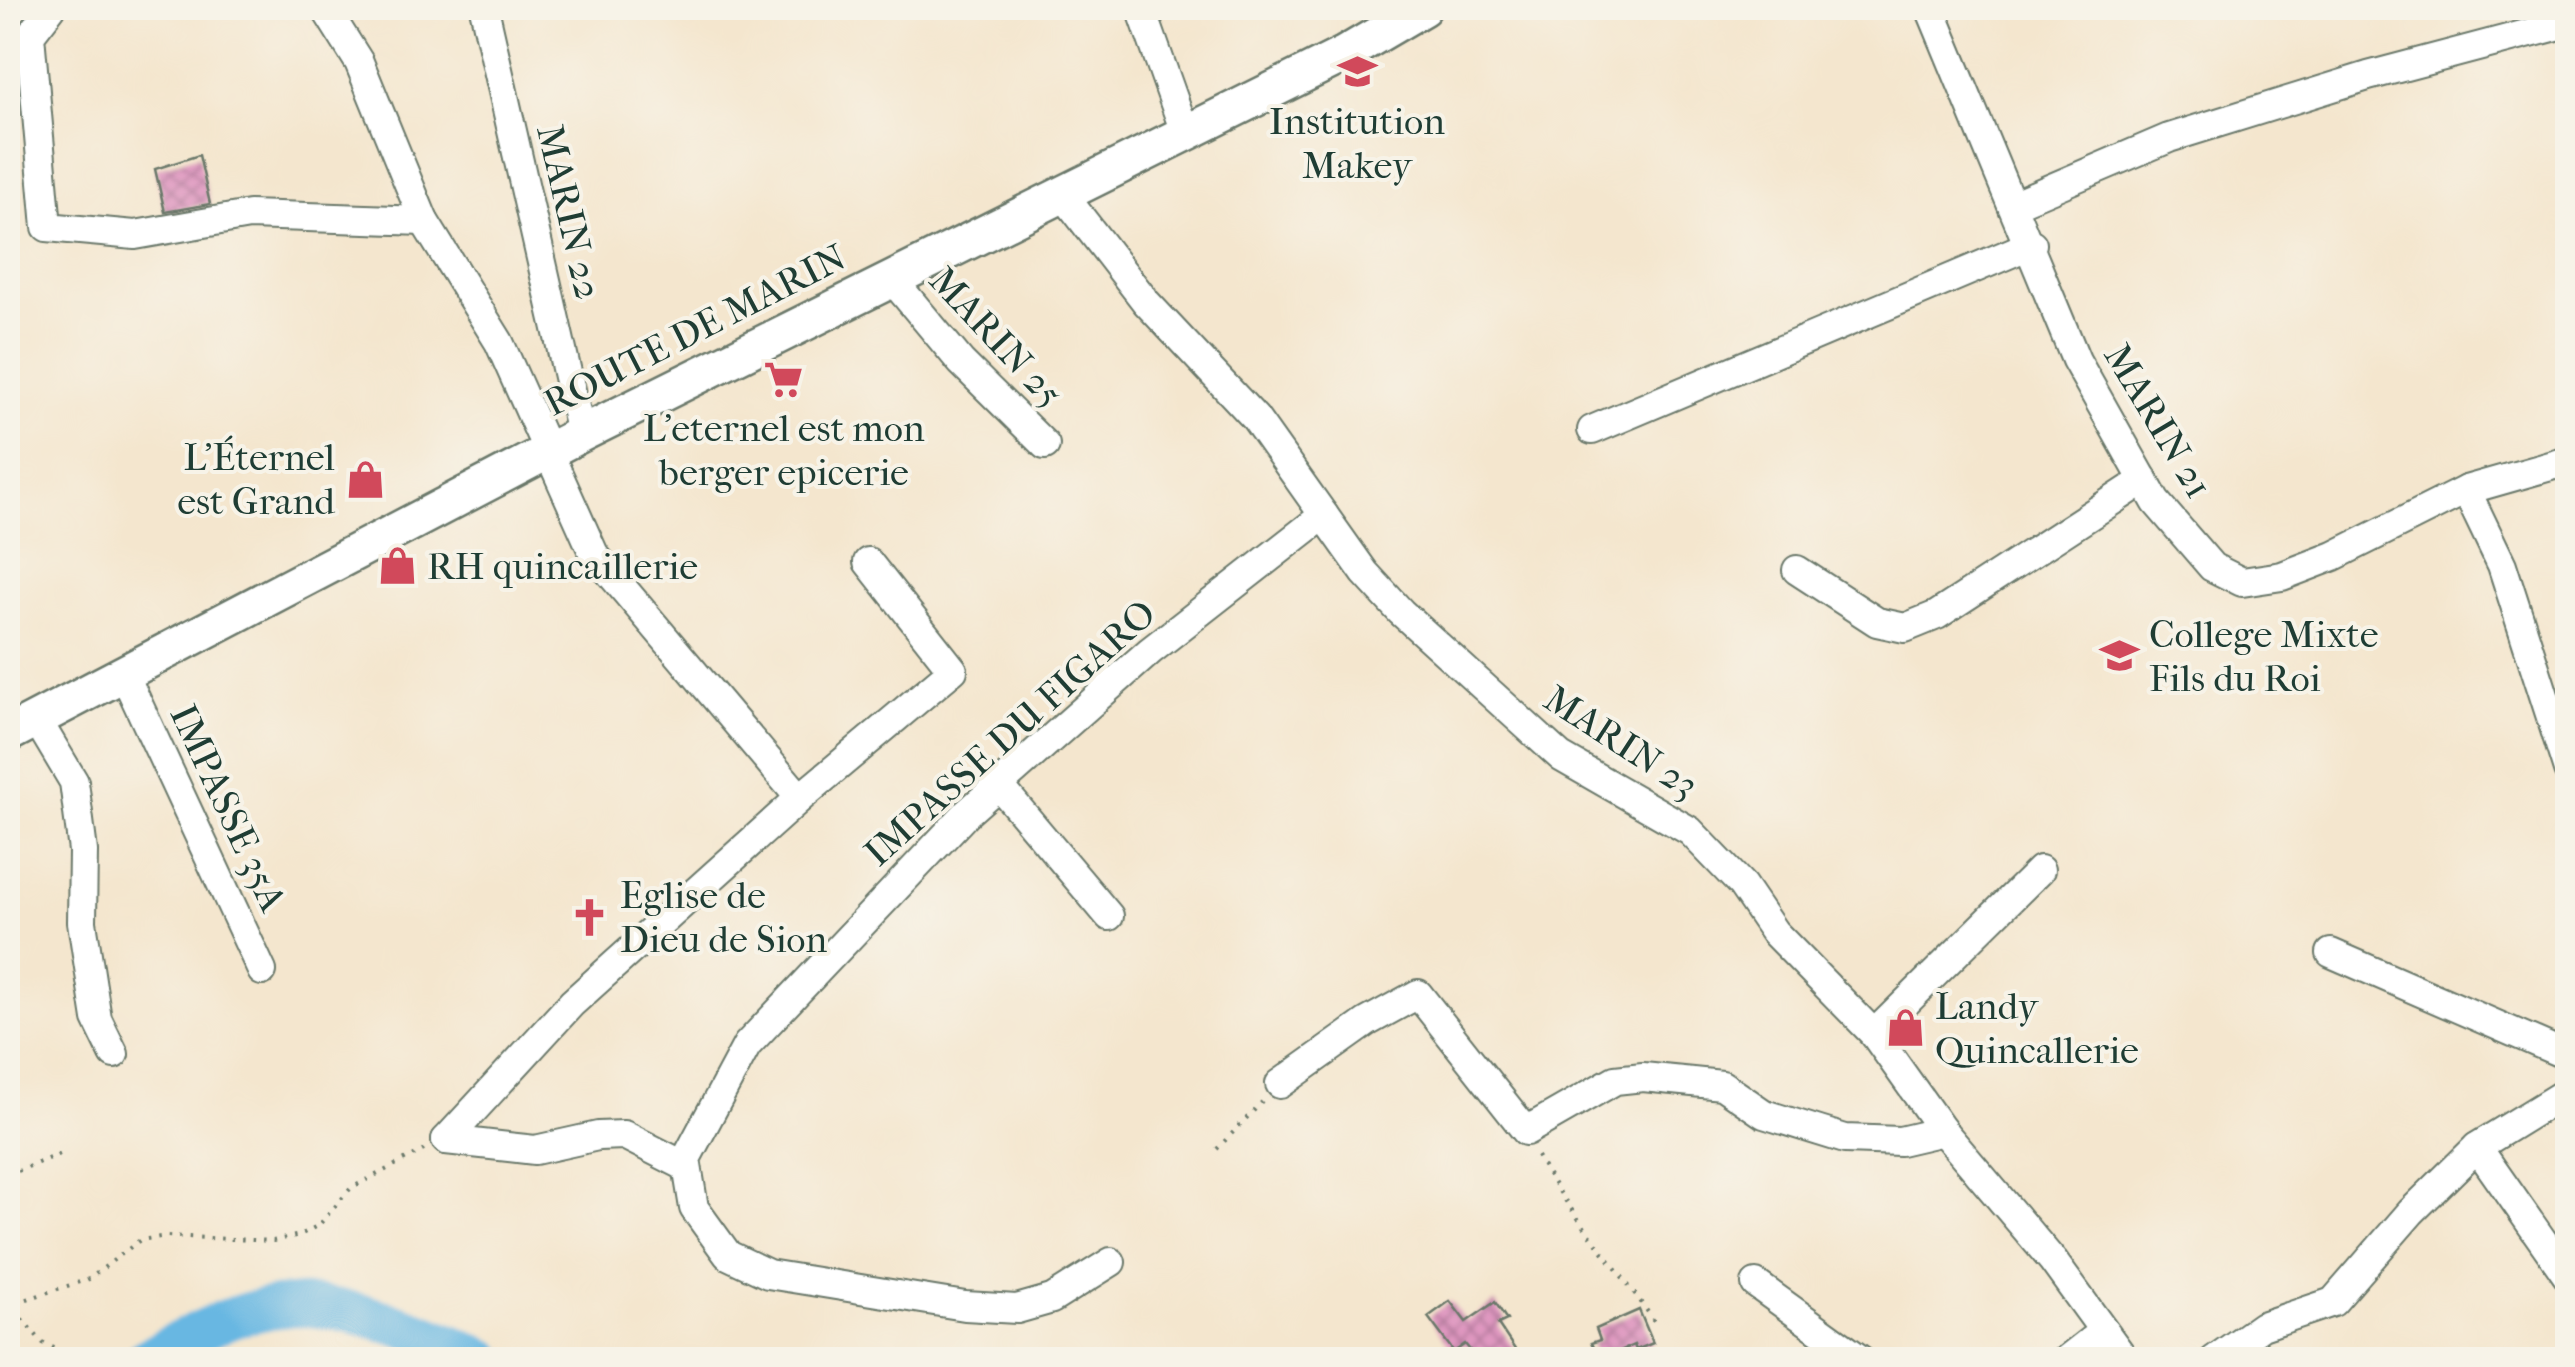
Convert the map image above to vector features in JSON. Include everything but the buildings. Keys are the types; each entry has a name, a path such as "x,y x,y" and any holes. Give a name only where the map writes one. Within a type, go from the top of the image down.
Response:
{"main road":[{"name":"ROUTE DE MARIN","path":"22,727 126,676 581,434 1186,135 1343,55 1423,8"}],"street":[{"path":"52,8 30,36 47,227 135,234 249,215 424,221"},
{"path":"326,8 359,62 424,221 498,342 594,554 800,798"},
{"name":"MARIN 22","path":"484,8 581,434"},
{"path":"1142,8 1186,135"},
{"name":"MARIN 21","path":"1930,8 2032,244 2076,360 2156,502 2212,567 2242,582 2282,576 2334,556 2466,490 2568,460"},
{"path":"2012,204 2170,138 2368,76 2568,23"},
{"name":"MARIN 23","path":"1065,196 1146,302 1255,418 1366,573 1401,612 1561,757 1690,831 1742,885 1774,932 1825,989 1874,1034 1943,1131 2053,1261 2124,1360"},
{"path":"1592,430 2032,244"},
{"name":"MARIN 25","path":"892,279 961,362 1046,445"},
{"path":"1797,570 1877,622 1905,628 1937,615 2144,480"},
{"path":"2466,490 2502,565 2568,770"},
{"name":"IMPASSE DU FIGARO","path":"685,1166 748,1045 786,999 998,784 1150,650 1324,515"},
{"path":"446,1140 572,1003 800,798 953,670 868,562"},
{"name":"IMPASSE 35A","path":"126,676 262,971"},
{"path":"22,727 74,782 83,851 82,922 98,1019 114,1054"},
{"path":"998,784 1109,916"},
{"path":"1874,1034 2040,870"},
{"path":"2331,953 2568,1056"},
{"path":"1280,1084 1367,1022 1418,994 1526,1131 1615,1080 1643,1078 1722,1085 1764,1114 1844,1139 1900,1141 1943,1131"},
{"path":"2214,1360 2262,1326 2333,1302 2410,1212 2476,1147 2568,1091"},
{"path":"446,1140 535,1150 598,1136 624,1136 685,1166 694,1208 728,1254 768,1274 947,1304 1016,1309 1052,1299 1111,1262"},
{"path":"2476,1147 2568,1277"},
{"path":"1756,1284 1860,1360"},
{"path":"2066,1360 2104,1330"}],"path":[{"path":"1217,1149 1280,1084"},
{"path":"1526,1131 1559,1196 1614,1262 1658,1327"},
{"path":"8,1299 18,1302 64,1290 89,1278 140,1240 166,1236 272,1241 300,1235 319,1225 351,1188 383,1167 446,1140"},
{"path":"8,1174 64,1152"},
{"path":"8,1299 42,1343 80,1360"}],"waterway":[{"path":"145,1360 233,1318 290,1306 364,1315 416,1331 485,1360"}],"place":[{"name":"Institution Makey","path":"1357,72"},
{"name":"L'eternel est mon berger epicerie","path":"784,379"},
{"name":"L'Éternel est Grand","path":"365,479"},
{"name":"RH quincaillerie","path":"397,566"},
{"name":"College Mixte Fils du Roi","path":"2119,656"},
{"name":"Eglise de Dieu de Sion","path":"590,917"},
{"name":"Landy Quincallerie","path":"1905,1028"}]}
